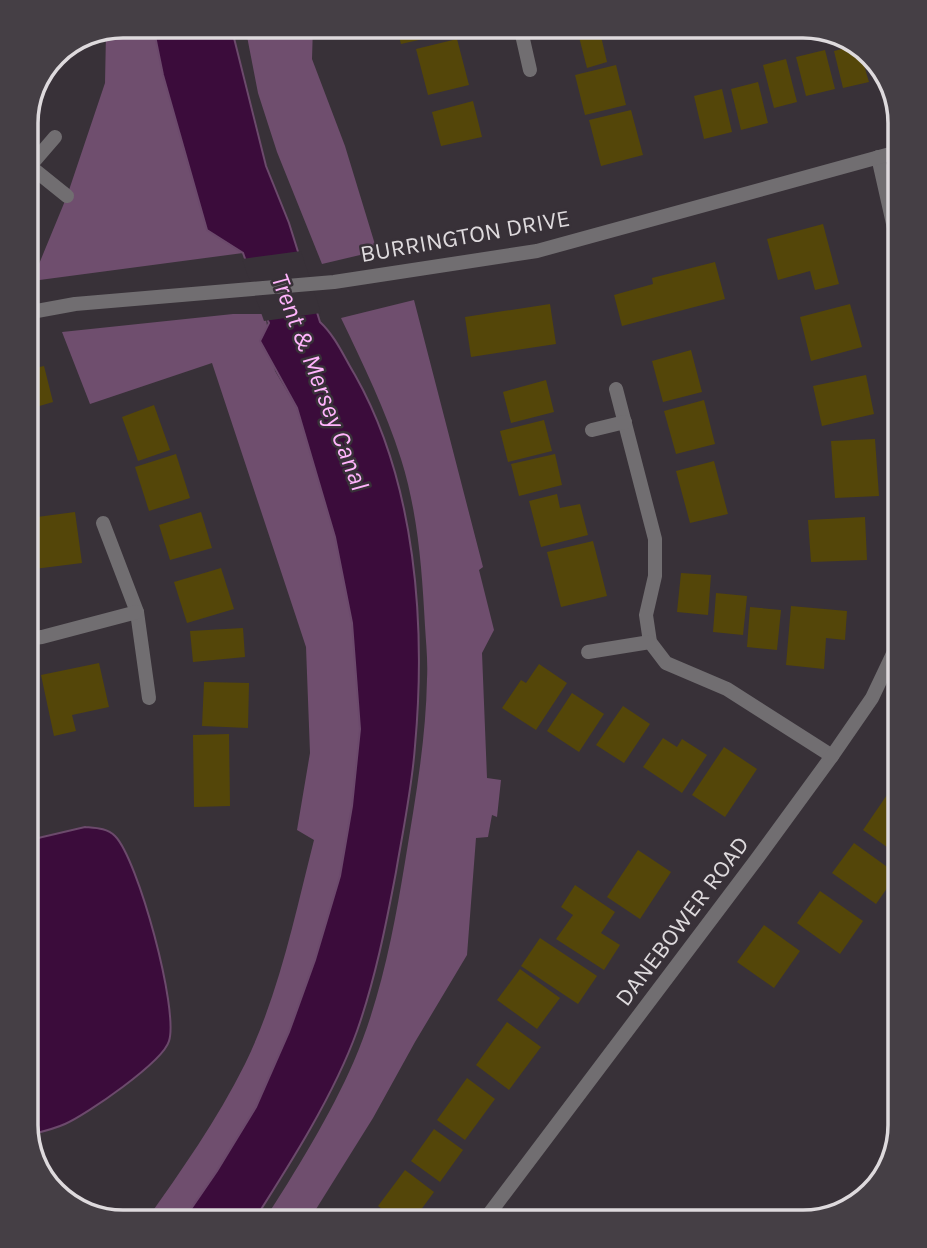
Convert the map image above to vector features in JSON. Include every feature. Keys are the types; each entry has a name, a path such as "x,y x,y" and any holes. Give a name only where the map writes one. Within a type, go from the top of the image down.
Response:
{"street":[{"path":"523,39 530,71"},
{"path":"39,153 55,137"},
{"name":"BURRINGTON DRIVE","path":"39,311 75,304 334,282 537,251 888,154"},
{"path":"878,157 888,201"},
{"path":"39,173 67,196"},
{"path":"616,389 655,539 655,576 646,615 650,642 666,663 727,689 832,755"},
{"path":"592,430 625,422"},
{"path":"103,523 137,612 149,698"},
{"path":"38,637 137,612"},
{"path":"588,652 650,642"},
{"name":"DANEBOWER ROAD","path":"492,1210 756,860 872,698 888,664"}],"shaded area":[{"path":"155,38 163,75 207,230 243,253 39,280 39,264 67,196 105,83 106,40"},
{"path":"247,38 313,38 312,59 345,146 377,251 322,264 277,152 258,93"},
{"path":"414,300 483,567 479,570 494,630 482,653 487,778 501,780 497,817 492,815 488,837 476,838 467,955 373,1118 316,1210 271,1210 324,1122 354,1061 372,1013 396,912 409,839 426,702 427,652 412,500 395,441 341,318"},
{"path":"233,314 265,314 275,371 297,408 335,537 352,623 360,729 352,806 340,876 315,960 289,1032 256,1107 190,1210 153,1210 211,1125 257,1037 285,954 314,840 297,830 310,753 306,647 212,363 90,404 62,332"}],"water":[{"name":"Trent & Mersey Canal","path":"155,38 234,38 266,166 289,223 320,322 355,375 376,417 392,461 404,508 417,603 419,652 414,762 396,872 375,972 357,1031 336,1080 260,1210 190,1210 256,1107 289,1032 315,960 340,876 352,806 360,729 352,623 335,537 297,408 260,341 269,323 243,253 207,230 163,75"},
{"path":"85,827 105,830 115,836 135,873 145,903 162,969 170,1024 169,1041 164,1050 139,1074 106,1099 65,1124 39,1132 38,1124 38,838"}],"pier":[{"path":"301,251 321,313 264,321 242,259"}],"building":[{"path":"399,38 425,38 401,44"},
{"path":"457,39 469,85 428,95 416,49"},
{"path":"579,39 602,39 607,62 587,68"},
{"path":"843,49 860,60 869,82 843,88 834,51"},
{"path":"825,50 835,89 806,96 796,57"},
{"path":"786,59 797,102 774,108 763,65"},
{"path":"616,65 626,105 585,115 575,75"},
{"path":"758,82 768,123 741,130 731,89"},
{"path":"722,89 732,132 704,139 694,96"},
{"path":"473,101 482,137 441,146 432,112"},
{"path":"631,110 643,155 601,166 589,120"},
{"path":"823,224 839,284 815,290 810,271 778,280 767,239"},
{"path":"715,262 725,299 622,326 614,295 653,284 652,278"},
{"path":"550,304 556,344 471,357 465,317"},
{"path":"850,304 862,347 811,361 800,317"},
{"path":"691,350 702,392 663,402 652,361"},
{"path":"44,366 53,402 39,406 39,367"},
{"path":"866,375 874,414 822,426 813,386"},
{"path":"546,380 554,412 511,423 503,392"},
{"path":"704,400 715,444 676,454 664,411"},
{"path":"154,405 170,450 138,461 122,417"},
{"path":"544,420 552,451 508,462 500,431"},
{"path":"875,439 879,496 835,498 831,441"},
{"path":"176,454 190,498 149,511 135,467"},
{"path":"555,454 562,485 519,496 511,464"},
{"path":"714,461 728,514 690,523 676,471"},
{"path":"557,494 560,508 580,504 588,535 541,547 529,501"},
{"path":"75,512 82,563 39,568 39,517"},
{"path":"201,512 212,548 170,560 159,525"},
{"path":"865,517 867,560 811,562 808,520"},
{"path":"593,541 607,596 561,607 547,552"},
{"path":"221,568 234,609 187,623 174,582"},
{"path":"681,573 711,575 708,615 677,612"},
{"path":"716,593 747,596 743,635 713,632"},
{"path":"791,606 847,611 845,640 826,638 824,669 786,665"},
{"path":"750,607 781,610 777,650 747,647"},
{"path":"243,628 245,657 193,662 190,631"},
{"path":"99,663 109,707 72,715 76,731 54,736 41,675"},
{"path":"539,664 567,683 536,730 502,708 521,680 526,683"},
{"path":"204,682 249,683 248,728 202,726"},
{"path":"572,693 604,714 579,752 547,731"},
{"path":"623,706 650,724 624,763 596,745"},
{"path":"229,734 230,806 194,807 193,735"},
{"path":"663,738 677,747 682,739 707,755 682,793 643,767"},
{"path":"724,747 757,769 725,817 692,795"},
{"path":"888,793 888,848 863,830"},
{"path":"854,843 888,868 888,887 876,904 832,873"},
{"path":"638,850 671,872 640,919 607,897"},
{"path":"575,885 615,912 601,933 620,945 604,970 556,939 573,915 561,907"},
{"path":"820,891 863,921 840,954 797,923"},
{"path":"764,925 800,951 774,988 737,962"},
{"path":"540,938 597,976 578,1004 521,966"},
{"path":"520,969 560,998 537,1029 497,1000"},
{"path":"507,1022 541,1047 509,1090 476,1065"},
{"path":"467,1078 495,1099 465,1140 437,1120"},
{"path":"434,1129 463,1150 440,1182 411,1161"},
{"path":"405,1170 434,1192 421,1210 383,1210 378,1206"}]}
